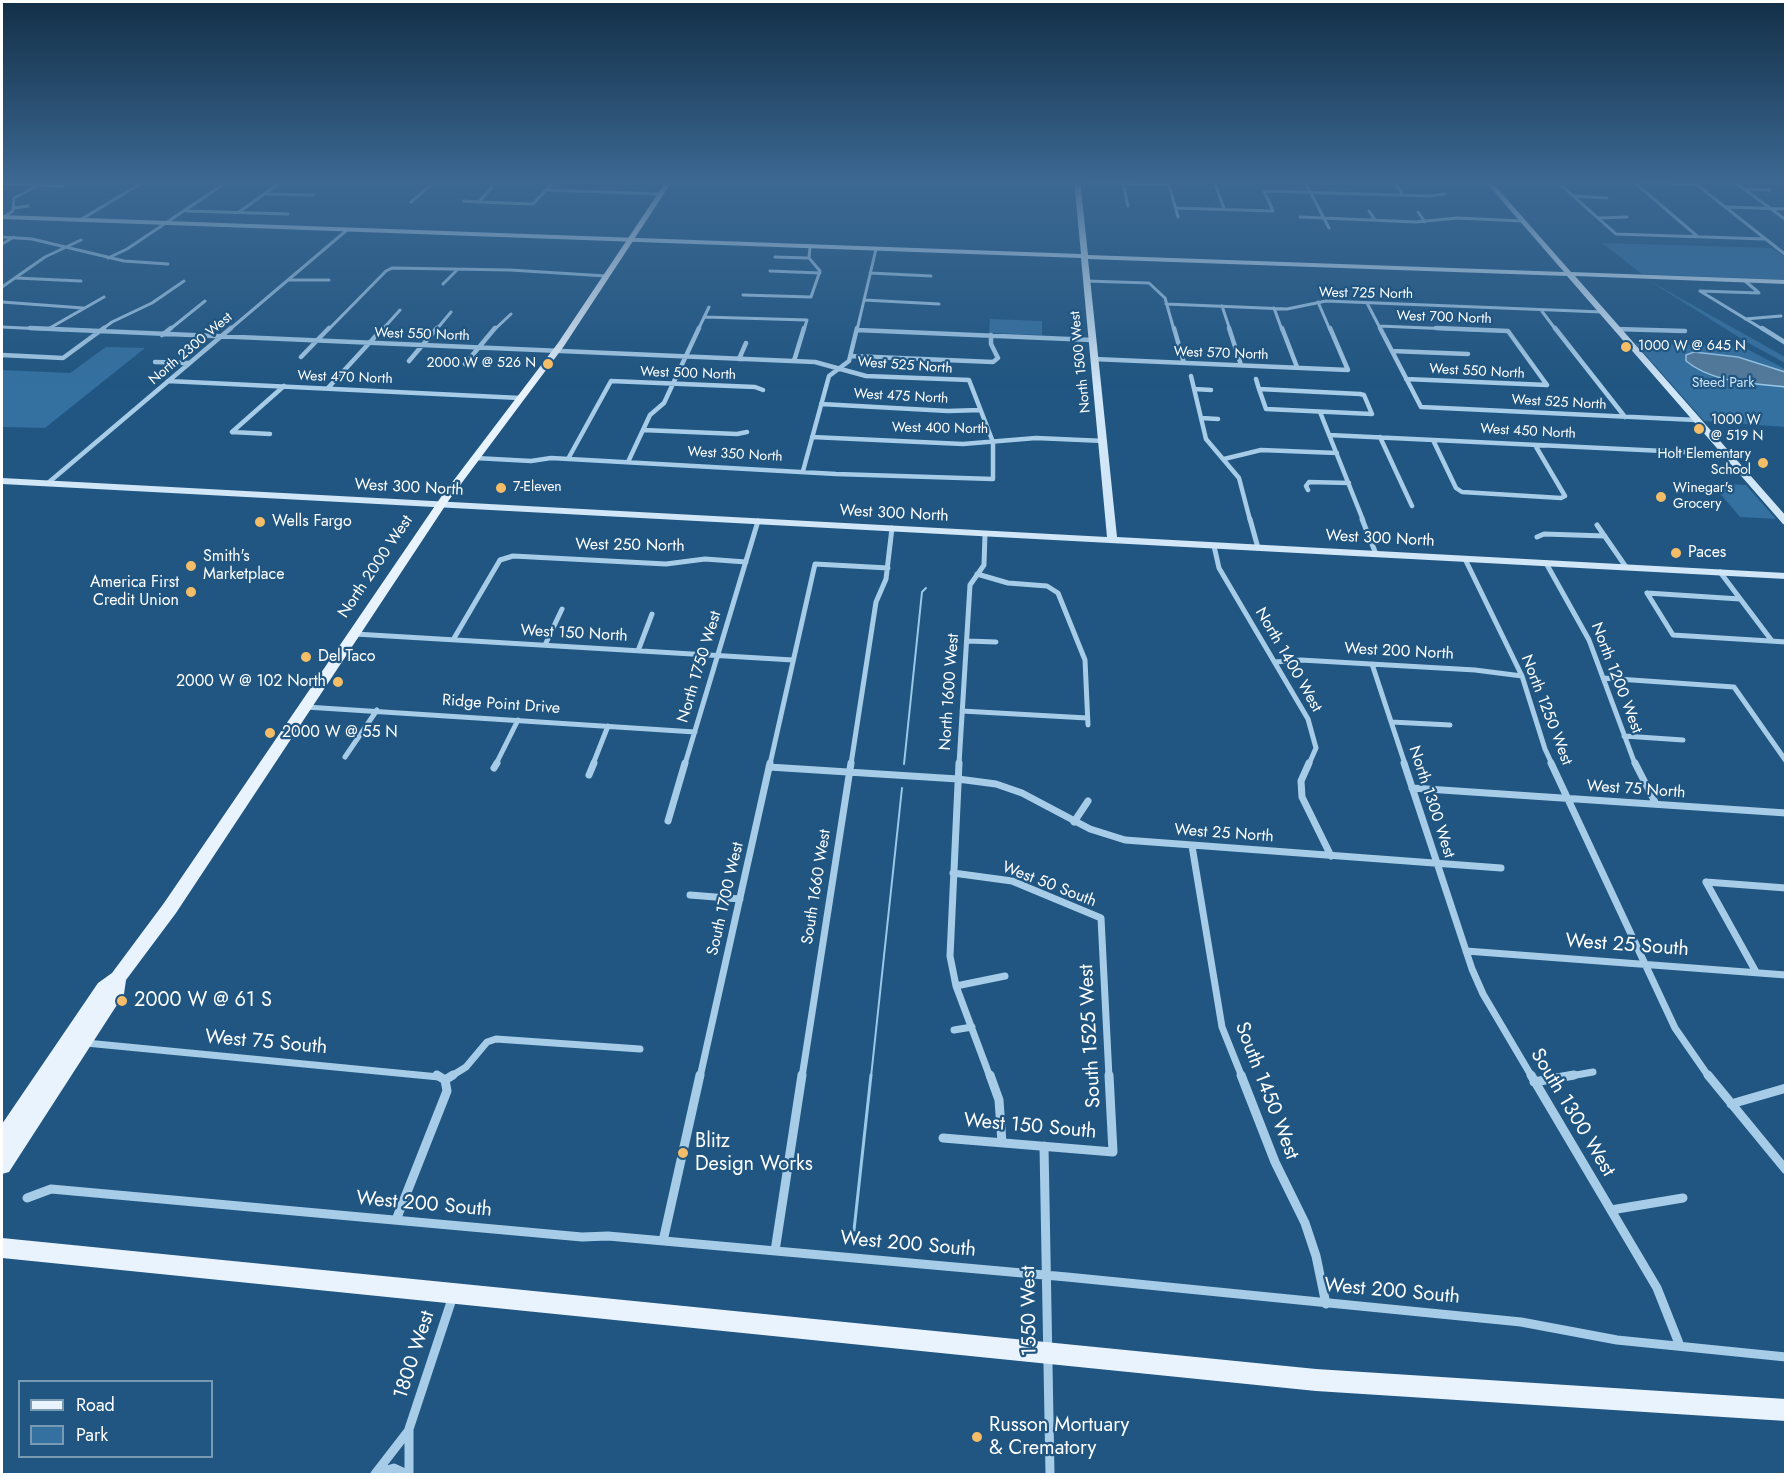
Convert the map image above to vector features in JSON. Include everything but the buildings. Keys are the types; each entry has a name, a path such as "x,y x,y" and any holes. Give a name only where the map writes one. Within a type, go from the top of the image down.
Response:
{"main road":[{"name":"North 2000 West","path":"2,1139 104,988 118,978 170,908 442,505 555,351 624,249"},
{"name":"North 2000 West","path":"2,1165 118,989 118,978"},
{"path":"2,1248 1338,1382 1785,1410"}],"street":[{"path":"2,287 45,256 59,249"},
{"path":"75,249 108,258 168,264"},
{"path":"108,258 127,249"},
{"name":"North 2300 West","path":"48,483 324,249"},
{"path":"807,258 809,249"},
{"path":"872,249 1785,282"},
{"path":"803,471 829,376 841,369 850,358 876,249"},
{"name":"North 1500 West","path":"1083,249 1112,540"},
{"path":"1546,249 1785,522"},
{"path":"775,257 807,258 820,273"},
{"path":"301,357 314,341 386,271 392,268 510,270 606,276"},
{"path":"443,284 457,270"},
{"path":"770,271 820,273"},
{"path":"743,295 811,297 814,295 820,273"},
{"path":"870,273 931,276"},
{"path":"15,278 81,281"},
{"path":"287,280 329,280"},
{"path":"1745,280 1759,293 1700,291 1785,343"},
{"path":"2,355 63,358 117,319 152,303 184,281"},
{"path":"1086,281 1149,283 1165,298 1184,363"},
{"path":"48,330 104,297"},
{"path":"864,300 939,304"},
{"path":"162,335 205,301"},
{"path":"2,302 83,308"},
{"name":"West 725 North","path":"1166,304 1296,308 1318,302 1602,312"},
{"name":"West 570 North","path":"1094,359 1348,370 1318,302"},
{"path":"1367,303 1406,379"},
{"path":"1222,306 1241,365"},
{"path":"628,462 650,416 664,403 709,307"},
{"path":"1274,308 1297,368"},
{"path":"328,388 400,310"},
{"path":"1541,310 1625,417"},
{"path":"409,361 451,312"},
{"path":"465,364 477,348 511,314"},
{"path":"1744,319 1781,316"},
{"path":"704,317 807,320 794,361"},
{"name":"West 700 North","path":"1379,326 1508,331 1547,385"},
{"name":"West 550 North","path":"2,327 815,362 841,369"},
{"path":"1616,328 1685,331"},
{"path":"857,330 1092,340"},
{"path":"850,358 993,362 998,358 991,335"},
{"path":"740,359 746,343"},
{"path":"1392,351 1468,354"},
{"path":"155,362 189,363"},
{"name":"West 525 North","path":"841,369 866,376 969,381 980,410"},
{"path":"1191,376 1205,436 1210,446 1239,478 1258,548"},
{"path":"1256,379 1259,389 1266,409 1372,414 1364,395 1259,389"},
{"name":"West 550 North","path":"1406,379 1547,385"},
{"name":"West 525 North","path":"1406,379 1421,407 1696,420"},
{"name":"West 470 North","path":"168,381 520,398"},
{"name":"West 500 North","path":"568,459 611,381 755,387 763,390"},
{"path":"270,434 232,432 284,386"},
{"path":"1194,389 1211,390"},
{"name":"West 475 North","path":"821,404 948,411 980,410"},
{"path":"980,410 993,442"},
{"path":"1320,412 1376,554"},
{"path":"1201,418 1218,419"},
{"path":"644,430 737,435 747,432"},
{"name":"West 450 North","path":"1329,435 1726,454"},
{"name":"West 400 North","path":"812,437 963,444 1036,438 1104,441"},
{"path":"1380,437 1412,506"},
{"path":"1432,440 1456,488 1462,492 1561,498 1565,496 1535,445"},
{"name":"West 350 North","path":"475,458 531,461 551,458 932,479 993,479 993,442"},
{"path":"1224,459 1251,451 1272,449 1336,453"},
{"name":"West 300 North","path":"2,481 1785,576"},
{"path":"1308,490 1306,486 1309,482 1348,483"},
{"name":"North 1750 West","path":"668,821 758,521"},
{"path":"1597,525 1626,567"},
{"name":"South 1660 West","path":"776,1251 848,772 876,602 888,568 892,528"},
{"name":"North 1600 West","path":"985,534 984,565 970,585 952,873 950,956 956,986 999,1100 1002,1143"},
{"path":"1537,537 1544,534 1605,536"},
{"name":"North 1400 West","path":"1214,546 1219,568 1314,733 1316,748 1301,781 1302,797 1331,856"},
{"name":"West 250 North","path":"453,640 500,560 513,556 666,564 705,559 746,562"},
{"name":"North 1250 West","path":"1465,559 1521,676 1545,750 1675,1028 1698,1063 1785,1170"},
{"name":"North 1200 West","path":"1546,563 1581,625 1636,767 1656,804"},
{"name":"South 1700 West","path":"663,1241 814,564 888,568"},
{"path":"1720,572 1772,641"},
{"path":"962,711 1088,722 1085,660 1058,592 1053,588 1008,583 977,574"},
{"path":"1740,599 1647,593 1673,635 1785,642"},
{"path":"545,645 562,609"},
{"path":"638,651 652,614"},
{"name":"West 150 North","path":"354,634 793,660"},
{"path":"967,641 996,642"},
{"name":"West 200 North","path":"1275,662 1302,660 1475,669 1521,676"},
{"name":"North 1300 West","path":"1372,664 1446,891"},
{"path":"1603,678 1734,687 1785,761"},
{"name":"Ridge Point Drive","path":"306,706 695,732"},
{"path":"345,757 377,710"},
{"path":"494,768 518,720"},
{"name":"North 1300 West","path":"1391,722 1449,725"},
{"path":"589,775 608,726"},
{"path":"1624,736 1683,740"},
{"name":"West 25 North","path":"769,767 958,779 996,784 1022,793 1074,822 1106,836 1125,840 1501,868"},
{"name":"West 75 North","path":"1413,788 1785,813"},
{"path":"1074,822 1088,801"},
{"name":"South 1450 West","path":"1192,846 1222,1027 1275,1162 1305,1223 1316,1256 1326,1304"},
{"name":"West 50 South","path":"952,873 1012,881 1101,918"},
{"path":"1756,972 1706,882 1785,888"},
{"name":"South 1300 West","path":"1446,891 1483,994 1657,1288 1680,1346"},
{"path":"690,895 740,899"},
{"name":"South 1525 West","path":"1101,918 1113,1152"},
{"name":"West 25 South","path":"1466,951 1785,975"},
{"path":"956,986 1005,976"},
{"path":"954,1030 972,1027"},
{"path":"396,1220 447,1091 446,1080 466,1067 487,1042 495,1039 640,1049"},
{"name":"West 75 South","path":"83,1043 436,1075 446,1080"},
{"path":"1534,1082 1593,1072"},
{"path":"1731,1104 1785,1088"},
{"name":"West 150 South","path":"943,1138 1113,1152"},
{"name":"1550 West","path":"1044,1146 1050,1474"},
{"name":"West 200 South","path":"27,1198 51,1189 582,1237 608,1236 1047,1275 1521,1322 1617,1340 1785,1357"},
{"path":"1611,1210 1683,1198"},
{"name":"1800 West","path":"408,1474 409,1429 454,1292"},
{"name":"1800 West","path":"375,1474 409,1429"},
{"path":"375,1474 394,1468 408,1474"}],"green space":[{"path":"1610,249 1774,249 1785,258 1785,280 1642,274"},
{"path":"1648,280 1785,357 1785,363 1745,341"},
{"path":"990,319 1042,321 1042,335 989,333"},
{"name":"Steed Park","path":"1635,343 1743,347 1785,369 1785,427 1704,421"},
{"path":"106,347 145,348 45,428 2,427 2,370 70,373"},
{"path":"1711,483 1746,485 1776,519 1740,517"}],"shaded area":[{"path":"1694,352 1738,357 1785,372 1785,387 1733,381 1708,374 1686,361 1686,355"}],"waterway":[{"path":"904,764 922,592 926,588"},
{"path":"871,1077 902,788"},
{"path":"854,1230 871,1075"}],"place":[{"name":"1000 W @ 645 N","path":"1626,347"},
{"name":"2000 W @ 526 N","path":"548,364"},
{"name":"1000 W @ 519 N","path":"1699,429"},
{"name":"Holt Elementary School","path":"1763,463"},
{"name":"7-Eleven","path":"501,488"},
{"name":"Winegar's Grocery","path":"1661,497"},
{"name":"Wells Fargo","path":"260,522"},
{"name":"Paces","path":"1676,553"},
{"name":"Smith's Marketplace","path":"191,566"},
{"name":"America First Credit Union","path":"191,592"},
{"name":"Del Taco","path":"306,657"},
{"name":"2000 W @ 102 North","path":"338,682"},
{"name":"2000 W @ 55 N","path":"270,733"},
{"name":"2000 W @ 61 S","path":"122,1001"},
{"name":"Blitz Design Works","path":"683,1153"},
{"name":"Russon Mortuary & Crematory","path":"977,1437"}]}
